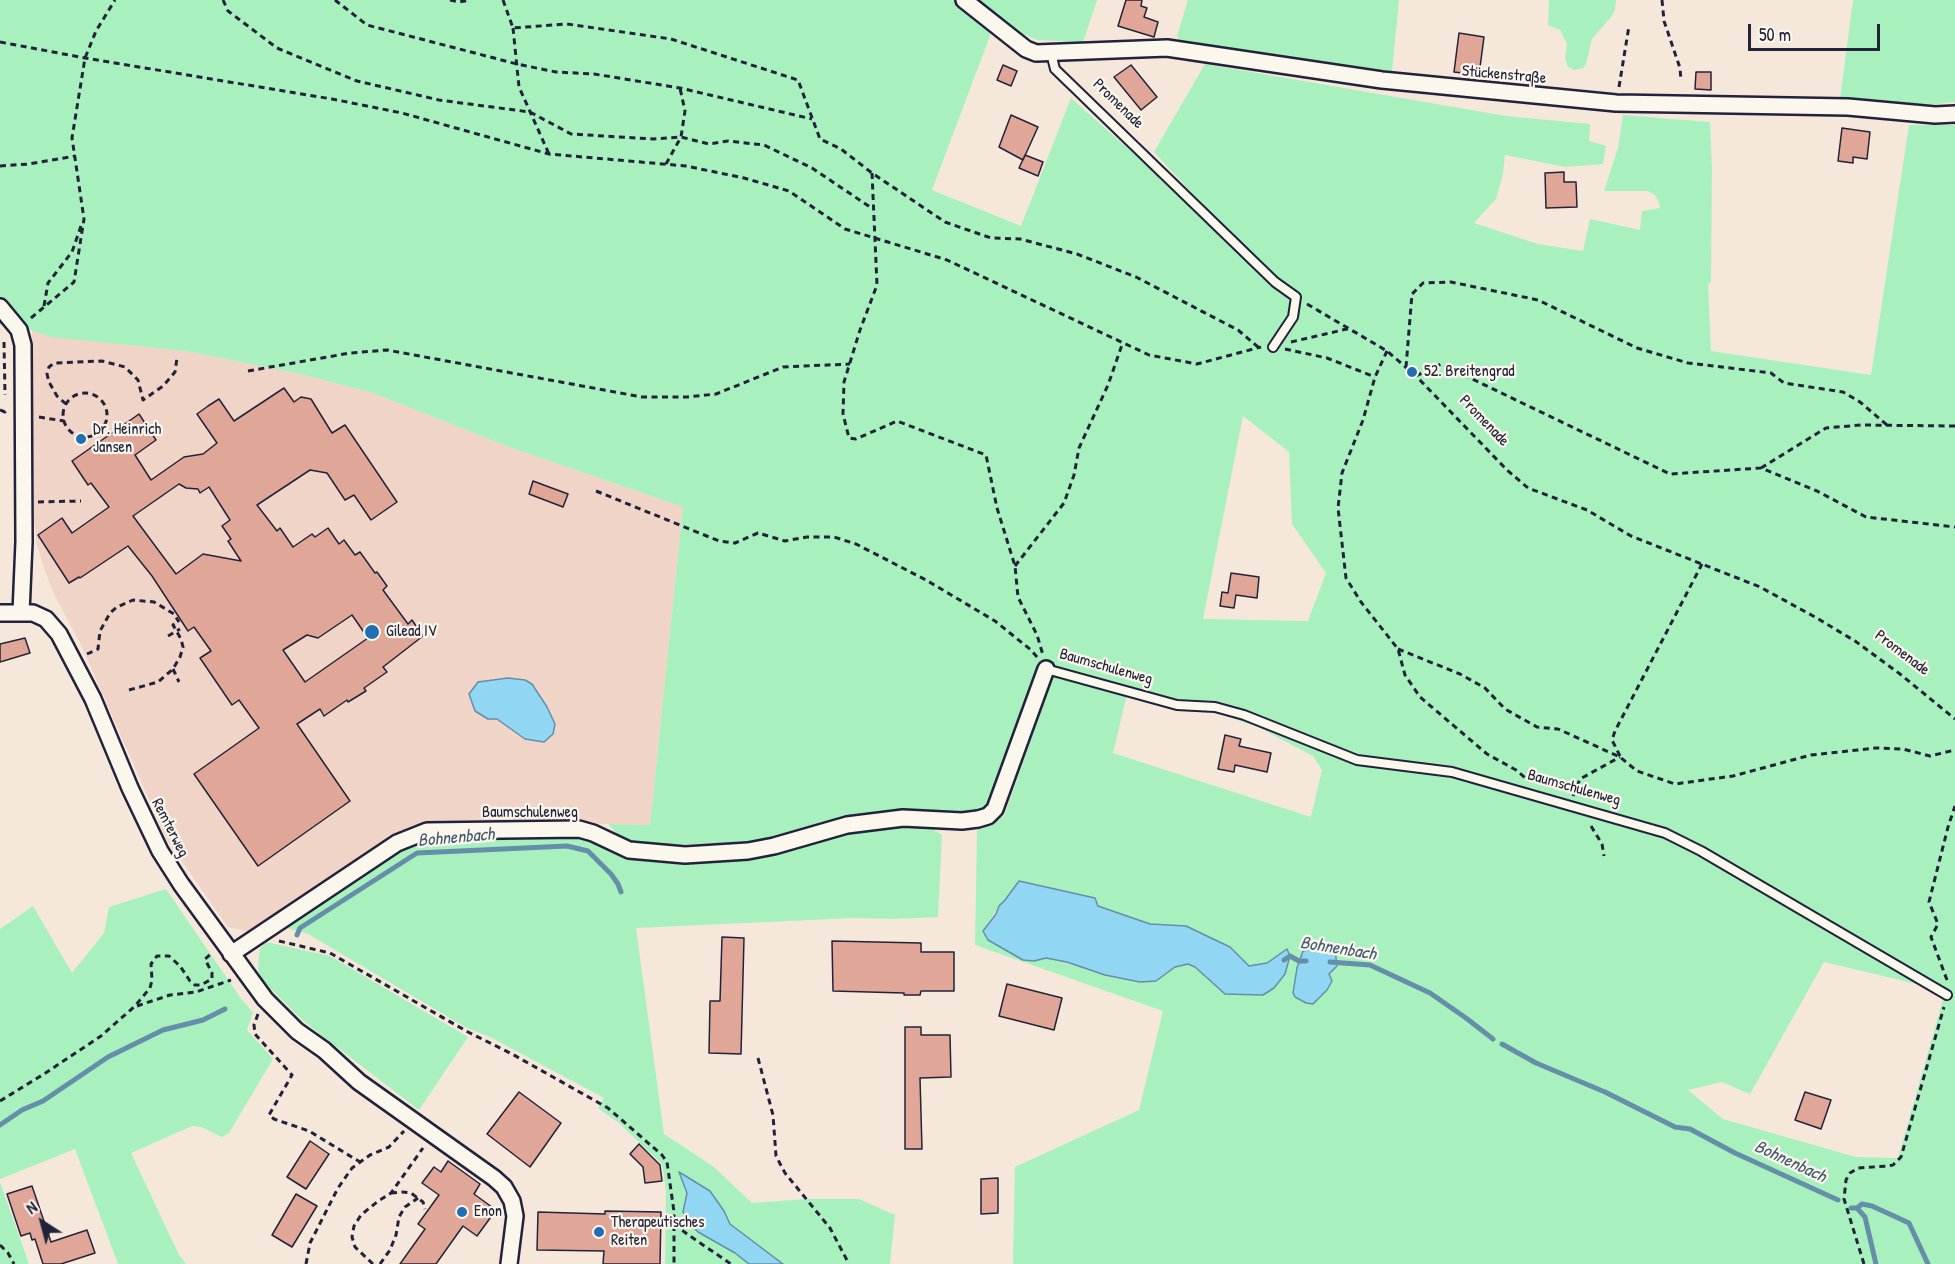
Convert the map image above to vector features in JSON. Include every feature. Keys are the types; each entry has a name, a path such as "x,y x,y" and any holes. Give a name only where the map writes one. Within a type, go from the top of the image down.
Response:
{"street":[{"path":"964,0 1026,49 1035,53 1051,53"},
{"name":"Stückenstraße","path":"1051,53 1167,48 1382,80 1616,103 1848,107 1935,115 1955,114"},
{"path":"0,307 19,330 23,345 24,542 21,613"},
{"name":"Remterweg","path":"0,613 33,614 46,620 65,642 156,842 181,884 265,999 297,1031 324,1050 359,1082 494,1178 508,1194 515,1216 509,1264"},
{"name":"Baumschulenweg","path":"227,949 265,932 397,843 427,831 579,829 629,850 685,855 748,851 847,825 903,818 962,821 988,816 995,809 1046,669"}],"lane":[{"name":"Promenade","path":"1051,53 1056,69 1275,282 1296,297"},
{"path":"1273,347 1293,317 1296,297"},
{"name":"Baumschulenweg","path":"1046,669 1177,705 1215,707 1234,712 1261,720 1357,760 1452,772 1665,833 1701,851 1947,995"}],"path":[{"path":"84,219 72,252 48,283 44,307 74,282 84,219 72,138 85,58 96,31 115,0"},
{"path":"224,0 228,11 278,48 357,81 439,100 530,112 571,134 631,138 681,137 709,144 728,141 764,145 812,168 873,208"},
{"path":"335,0 368,25 516,64 556,72 594,74 680,88 813,119"},
{"path":"450,0 459,2 470,0"},
{"path":"503,0 513,28 519,87 549,154"},
{"path":"1662,0 1664,21 1680,68 1681,81"},
{"path":"513,28 567,24 671,39 798,80 820,139 841,149 872,173 945,222 991,238 1020,239 1077,254 1136,277 1238,330 1258,348"},
{"path":"1616,103 1629,26"},
{"path":"0,42 402,113 549,154 686,166 744,178 789,191 845,229 947,260 1149,355 1197,364 1351,328"},
{"path":"666,164 681,137 685,111 680,88"},
{"path":"0,166 29,165 75,156"},
{"path":"872,173 877,285 844,382 843,414 849,438 856,440 897,421 986,455 997,508 1015,566 1018,597 1037,635 1046,669"},
{"path":"1406,367 1412,294 1423,283 1451,282 1538,300 1637,348 1688,363 1771,373 1784,383 1843,392 1860,402 1887,425"},
{"name":"Promenade","path":"1296,297 1387,351 1416,376 1507,470 1528,488 1587,510 1631,536 1760,587 1855,641 1955,719"},
{"path":"0,410 5,412 4,334"},
{"path":"1015,566 1064,503 1074,475 1079,448 1108,385 1123,342"},
{"path":"1273,347 1327,358 1375,377"},
{"path":"248,371 307,359 387,350 642,397 687,398 716,394 783,367 850,364"},
{"path":"1387,351 1375,377 1363,420 1342,473 1338,508 1346,578 1361,602 1398,649 1405,675 1420,697 1487,754 1516,770 1538,788 1543,798"},
{"path":"66,404 57,396 49,382 47,374 54,363 102,361 125,367 138,380 143,400 163,386 175,372 177,358"},
{"path":"1416,376 1442,364 1670,474 1761,468 1817,491 1866,517 1955,527"},
{"path":"76,394 96,396 105,406 106,420 99,432 85,436 72,432 64,421 66,404 76,394"},
{"path":"23,414 64,421"},
{"path":"1761,468 1826,428 1887,425 1955,426"},
{"path":"596,491 719,541 735,543 758,533 785,541 807,537 834,537 855,544 926,580 995,621 1031,650 1046,669"},
{"path":"41,502 81,501"},
{"path":"1620,757 1612,740 1615,731 1702,564"},
{"path":"75,660 98,649 100,631 110,613 133,600 154,602 174,614 179,621 173,625 178,630 183,647 173,669 158,682 129,690"},
{"path":"168,636 178,630"},
{"path":"1398,649 1460,674 1485,688 1505,710 1537,727 1558,729 1620,757 1637,771 1675,784 1733,776 1811,755 1876,748 1903,749 1930,756 1955,750"},
{"path":"173,669 179,682"},
{"path":"1604,856 1602,844 1592,827 1570,805 1580,779 1620,757"},
{"path":"1864,1264 1844,1199 1846,1180 1850,1173 1858,1168 1893,1165 1901,1157 1947,995 1947,978 1931,937 1938,924 1929,902 1955,806"},
{"path":"265,932 269,937 279,941 330,953 608,1108 667,1162 675,1224 674,1264"},
{"path":"0,1101 101,1035 135,1006 150,988 151,964 157,956 169,956 176,961 190,981 195,985 201,985 212,979 206,956 227,949"},
{"path":"135,1006 170,995 196,992 246,975"},
{"path":"265,999 254,1025 255,1034 289,1068 292,1075 269,1115 274,1119 309,1131 360,1162"},
{"path":"758,1058 773,1115 776,1156 785,1173 830,1228 849,1264"},
{"path":"306,1264 310,1243 338,1188 352,1168 369,1155 389,1147 413,1120"},
{"path":"373,1264 355,1247 352,1237 354,1226 361,1215 392,1193 433,1134"},
{"path":"392,1193 402,1192 418,1198 423,1202 425,1209"},
{"path":"380,1264 390,1250 396,1235 399,1217 405,1208 418,1198"},
{"path":"675,1224 731,1264"},
{"path":"0,1245 14,1264"}],"shaded area":[{"name":"Gilead IV","path":"32,330 186,351 305,375 373,393 512,448 683,507 650,825 567,823 250,932 228,927 167,840 81,645 54,594 45,571 37,545 34,520"}],"green space":[{"path":"0,0 1097,0 1083,42 1037,40 1017,31 1001,18 991,33 932,190 1021,226 1071,98 1187,201 1201,203 1154,152 1205,64 1506,116 1590,124 1589,141 1606,146 1603,164 1565,167 1505,155 1503,174 1496,199 1474,223 1538,244 1583,251 1590,219 1640,230 1642,211 1660,208 1655,195 1648,191 1604,191 1618,148 1623,115 1710,122 1711,282 1708,284 1711,351 1871,375 1909,125 1955,125 1955,1264 1013,1264 1015,1167 1139,1110 1163,1011 975,945 977,830 1004,816 1054,675 1041,671 992,806 976,816 748,842 646,846 621,838 608,824 650,825 683,507 512,448 373,393 305,375 186,351 50,337 32,330 0,325","holes":["1243,416 1289,452 1292,524 1326,573 1308,621 1203,619","1127,694 1179,711 1218,713 1260,728 1313,756 1322,770 1311,817 1113,753","1019,881 1150,924 1186,926 1230,947 1249,966 1267,963 1287,949 1290,956 1285,974 1274,988 1263,995 1225,994 1195,967 1188,964 1175,967 1156,981 1105,975 1067,962 1045,958 983,931","1824,962 1925,986 1944,996 1898,1158 1856,1157 1723,1119 1688,1090 1722,1082 1750,1094"]},
{"path":"1188,0 1399,0 1392,71 1180,42 1177,36"},
{"path":"1549,0 1616,0 1615,10 1611,17 1592,39 1583,68 1574,70 1568,67 1565,58 1567,44 1560,30 1548,25"},
{"path":"1853,0 1955,0 1955,102 1919,106 1840,99"},
{"path":"924,824 942,835 938,917 854,918 636,928 664,1134 714,1167 752,1203 806,1199 859,1199 895,1215 890,1264 665,1264 666,1190 662,1164 620,1124 598,1108 604,1098 490,1037 467,1028 308,934 285,927 401,847 429,838 565,832 688,860 848,829"},
{"path":"166,889 242,1000 253,1012 247,1030 273,1059 229,1133 222,1137 201,1127 192,1126 131,1153 179,1255 186,1264 118,1264 75,1149 0,1179 0,929 33,906 72,973 104,933 109,907"},
{"path":"266,942 330,956 468,1037 419,1110 321,1035 264,982 258,968 260,949"},
{"path":"0,1182 29,1264 0,1264"}],"water":[{"path":"508,678 525,680 532,684 547,707 555,724 553,734 544,742 525,739 497,719 488,719 475,711 469,694 478,682"},
{"path":"1019,881 1095,898 1098,906 1150,924 1186,926 1230,947 1249,966 1267,963 1287,949 1290,956 1285,974 1274,988 1263,995 1225,994 1195,967 1188,964 1175,967 1156,981 1140,982 1105,975 1067,962 1046,958 1034,961 1023,960 988,940 983,931"},
{"path":"1320,947 1335,950 1337,966 1329,974 1332,981 1327,990 1313,1004 1306,1003 1295,997 1293,993 1297,968 1303,951"},
{"path":"679,1172 710,1191 730,1224 783,1264 749,1264 735,1253 698,1232 688,1222 683,1212 687,1193"}],"building":[{"path":"1126,0 1142,0 1141,6 1147,8 1144,17 1158,22 1154,37 1118,26"},
{"path":"1459,33 1484,37 1479,75 1454,72"},
{"path":"1003,65 1017,71 1011,86 997,80"},
{"path":"1131,65 1157,97 1141,110 1114,77"},
{"path":"1696,72 1711,72 1711,90 1695,89"},
{"path":"1011,115 1038,127 1023,160 999,147"},
{"path":"1842,128 1870,132 1867,159 1853,157 1853,163 1838,161"},
{"path":"1025,155 1043,162 1038,176 1019,168"},
{"path":"1564,172 1564,182 1576,182 1577,207 1546,208 1545,173"},
{"path":"284,388 294,402 301,397 311,399 332,433 345,425 397,502 371,520 354,495 345,500 327,473 310,470 257,505 277,531 280,528 293,547 312,534 315,537 328,528 339,544 344,540 355,555 360,552 387,586 383,590 408,624 412,620 423,636 383,667 387,672 364,688 366,691 348,702 347,700 324,716 320,709 297,724 350,801 258,866 194,774 259,728 239,700 232,705 200,658 211,651 194,627 188,631 152,576 128,546 69,583 38,535 62,518 72,533 109,507 91,483 88,485 72,461 139,414 156,440 135,455 151,480 184,457 203,454 217,443 197,414 208,406 219,399 234,421","holes":["179,484 186,488 198,489 200,493 209,487 230,520 222,526 231,539 228,541 241,561 203,554 176,574 133,516","352,615 368,638 305,682 283,650 307,635 318,638"]},
{"path":"533,481 568,494 563,507 529,494"},
{"path":"1231,573 1259,577 1257,598 1236,595 1234,608 1220,606 1222,592 1228,593"},
{"path":"25,638 30,653 0,662 0,644"},
{"path":"1225,735 1241,739 1239,746 1271,753 1267,772 1235,765 1234,772 1218,769"},
{"path":"722,937 744,938 741,1054 709,1053 710,1001 720,1001"},
{"path":"832,941 921,943 921,952 954,952 954,991 921,991 920,995 904,995 904,993 833,991"},
{"path":"1007,984 1062,998 1054,1030 999,1016"},
{"path":"905,1027 921,1027 921,1035 950,1035 951,1077 920,1078 922,1149 905,1149"},
{"path":"519,1092 561,1123 530,1167 487,1134"},
{"path":"1805,1092 1831,1100 1821,1129 1795,1120"},
{"path":"310,1141 329,1154 306,1189 287,1177"},
{"path":"639,1144 660,1165 662,1181 645,1183 643,1167 630,1154"},
{"name":"Enon","path":"448,1161 480,1184 474,1194 496,1210 477,1236 463,1226 436,1264 400,1264 425,1229 418,1224 439,1195 422,1183 434,1167 441,1172"},
{"path":"998,1178 998,1213 981,1214 981,1179"},
{"path":"32,1186 51,1242 87,1230 95,1253 61,1264 43,1264 35,1239 32,1240 30,1233 21,1236 7,1194"},
{"path":"296,1194 317,1206 292,1247 272,1235"},
{"name":"Therapeutisches Reiten","path":"605,1211 661,1212 660,1264 603,1264 604,1251 537,1250 538,1212 605,1214"}],"waterway":[{"name":"Bohnenbach","path":"297,935 300,928 417,853 567,846 588,851 611,874 621,892"},
{"name":"Bohnenbach","path":"1284,960 1290,956 1299,961 1306,961"},
{"name":"Bohnenbach","path":"1330,962 1370,965 1430,993 1493,1039"},
{"name":"Bohnenbach","path":"0,1125 22,1110 43,1101 108,1057 163,1030 203,1020 225,1009"},
{"name":"Bohnenbach","path":"1502,1044 1536,1063 1605,1092 1675,1127 1690,1129 1735,1153 1838,1200"},
{"name":"Bohnenbach","path":"1857,1208 1862,1204 1872,1206 1909,1223 1928,1264"},
{"name":"Bohnenbach","path":"1851,1208 1857,1208 1865,1217 1876,1264"}],"place":[{"name":"52. Breitengrad","path":"1412,372"},
{"name":"Dr. Heinrich Jansen","path":"81,439"},
{"name":"Gilead IV","path":"372,632"},
{"name":"Enon","path":"462,1212"},
{"name":"Therapeutisches Reiten","path":"599,1232"}]}
